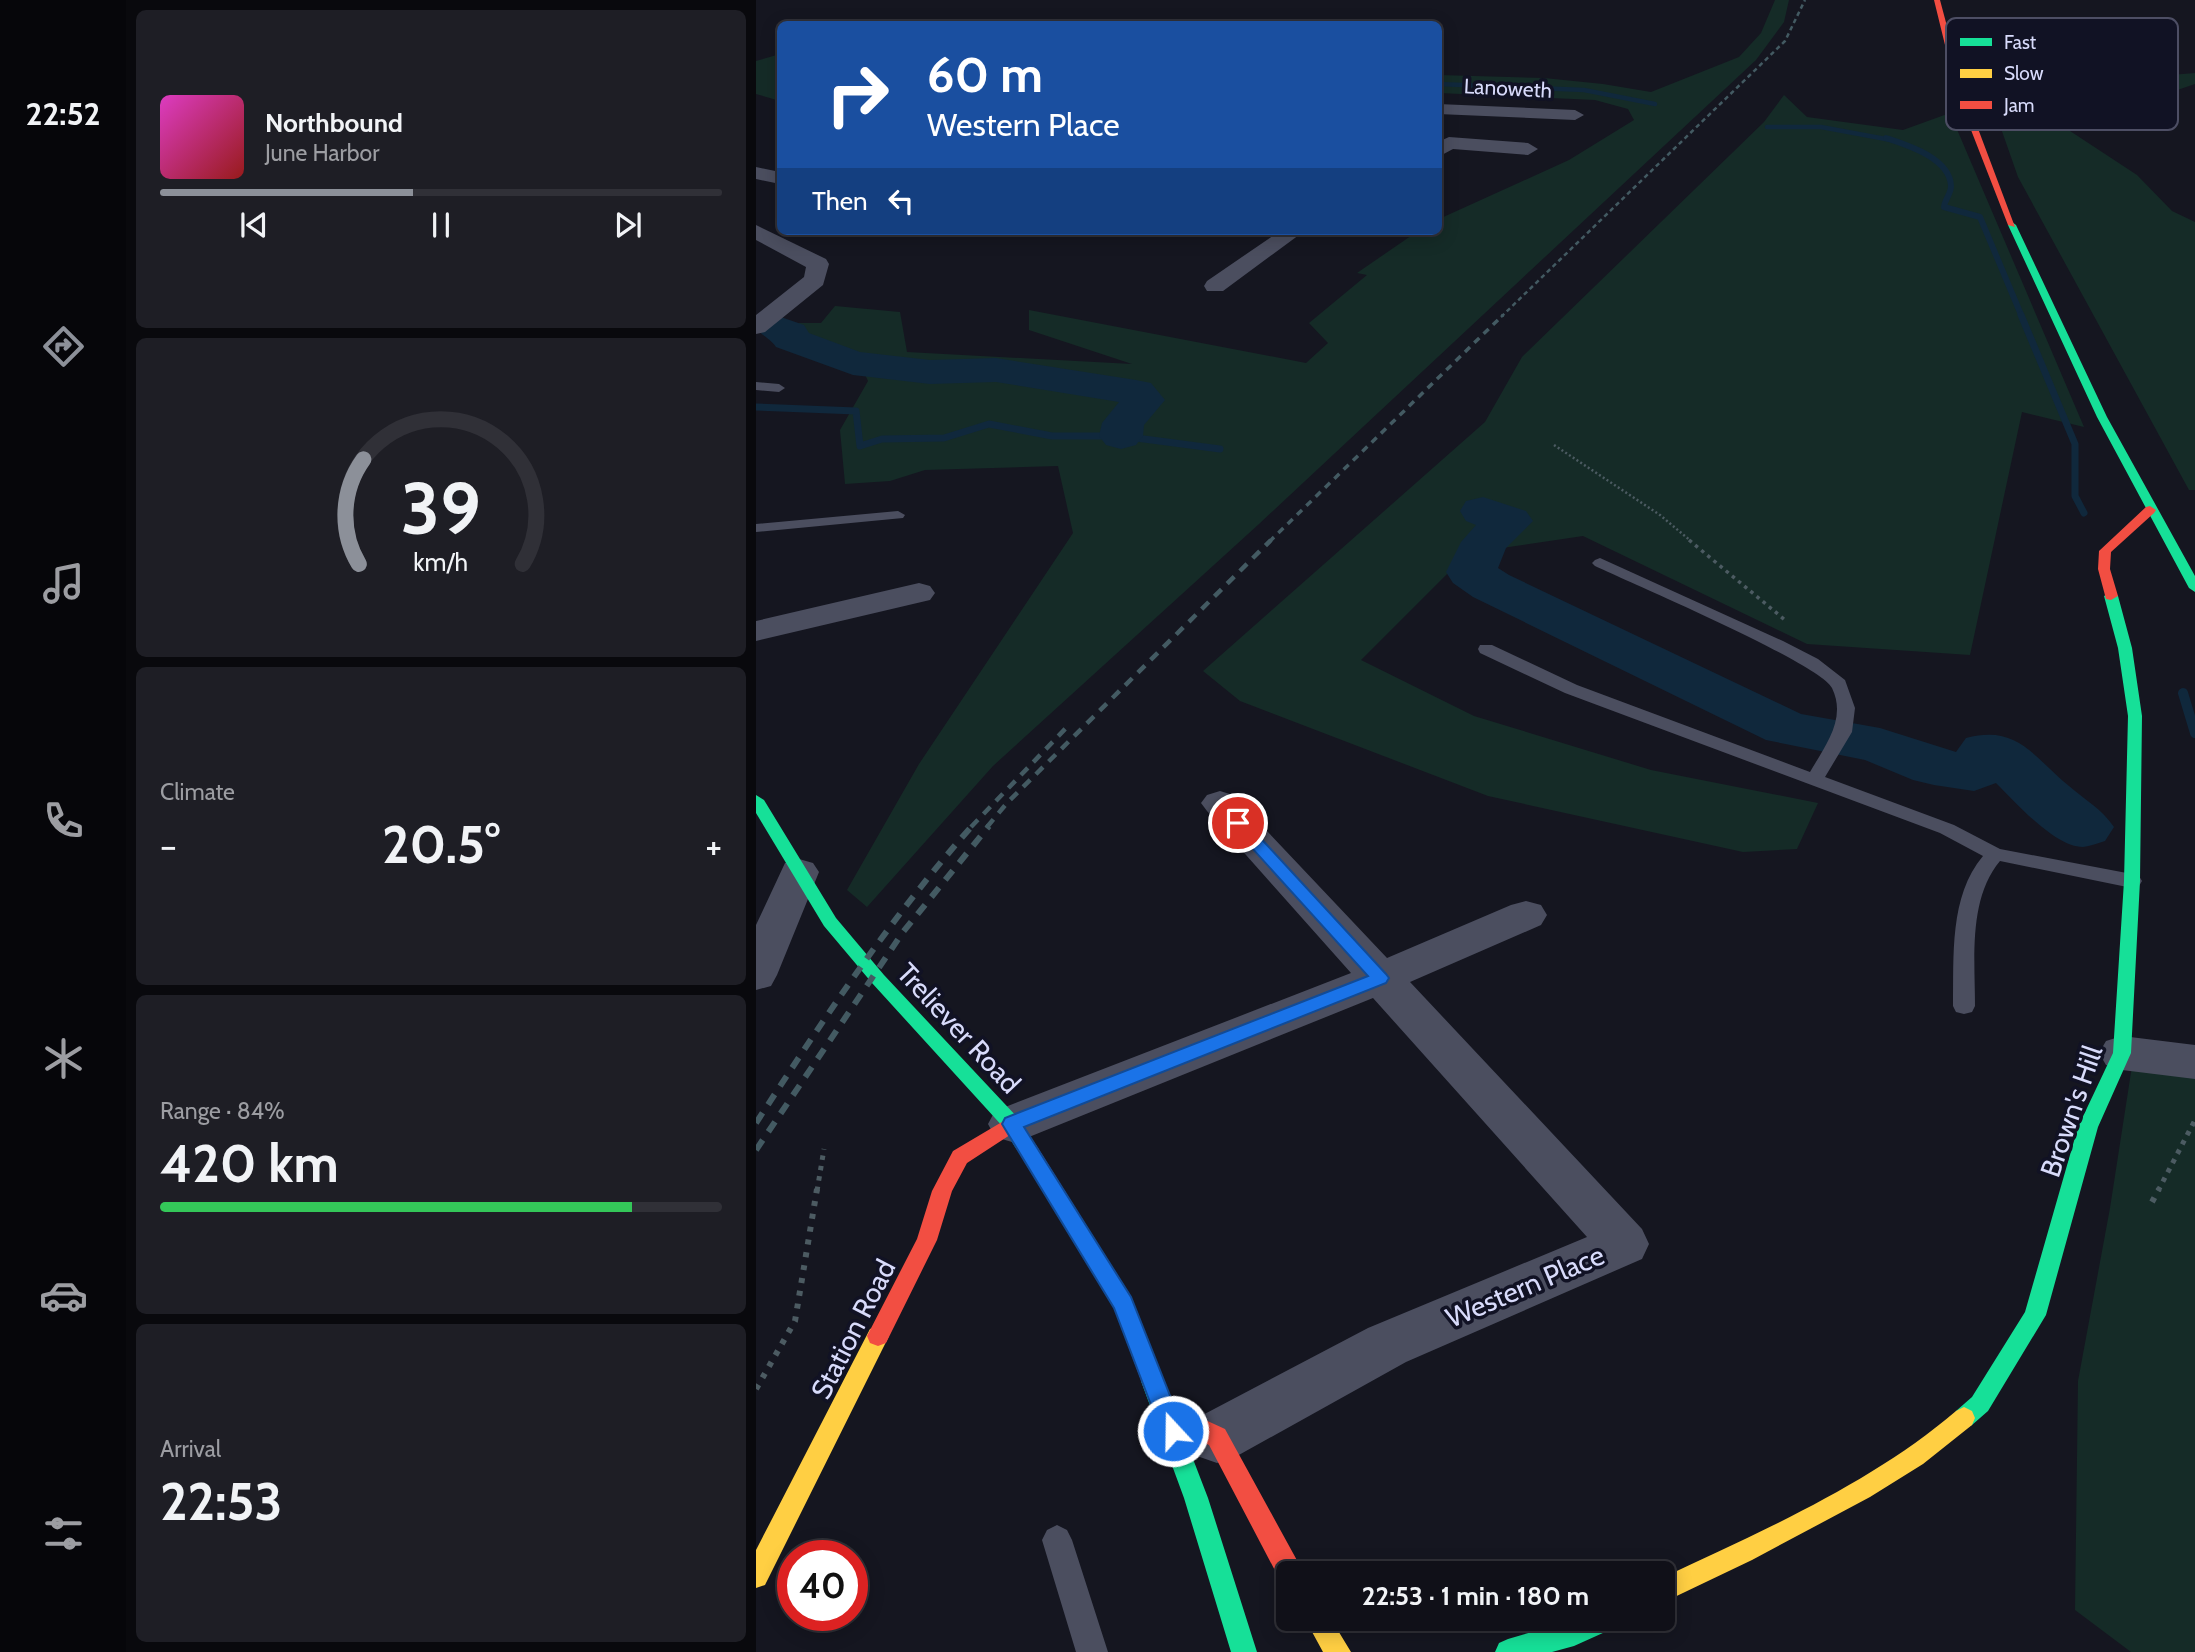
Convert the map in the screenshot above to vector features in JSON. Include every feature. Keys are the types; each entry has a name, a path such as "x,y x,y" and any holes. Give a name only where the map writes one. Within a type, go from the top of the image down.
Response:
{"street":[{"path":"1937,0 1946,46"},
{"name":"Lanoweth","path":"1442,109 1575,115"},
{"path":"1971,130 2049,312 2150,510 2195,588"},
{"path":"1442,148 1449,143 1528,149"},
{"path":"756,173 777,177"},
{"path":"756,231 818,264 815,280 756,327"},
{"path":"1215,286 1288,235"},
{"name":"Brown's Hill","path":"1675,1585 1746,1552 1865,1488 1938,1442 1980,1404 2035,1315 2088,1127 2122,1053 2132,881 2135,716 2125,648 2110,598 2105,551 2150,510"},
{"path":"756,631 919,593"},
{"name":"Treliever Road","path":"756,800 830,922 878,979 1012,1124 1123,1304 1195,1434 1244,1652"},
{"name":"Western Place","path":"1195,1434 1387,1345 1624,1244 1220,803"},
{"path":"756,975 799,872"},
{"path":"1012,1124 1380,978 1526,915"},
{"path":"2122,1053 2195,1062"},
{"name":"Station Road","path":"756,1576 927,1240 942,1191 960,1157 1012,1124"},
{"path":"1195,1434 1282,1561"},
{"path":"1325,1631 1338,1652"},
{"path":"1508,1652 1595,1635"}],"lane":[{"path":"756,386 779,388"},
{"path":"756,528 898,515"},
{"path":"1600,563 1812,663 1839,684 1846,708 1839,738 1815,779"},
{"path":"1486,649 1570,689 1947,829 1995,854 2132,881"},
{"path":"1964,1006 1965,928 1980,872 1995,854"},
{"path":"1057,1540 1092,1652"}],"path":[{"path":"1554,445 1660,515 1794,628"},
{"path":"2152,1202 2195,1120"},
{"path":"756,1389 795,1321 824,1149"}],"green space":[{"path":"1775,0 1789,0 1784,22 1756,60 1259,524 993,766 867,907 847,890 919,764 1073,533 1058,466 925,470 890,481 845,484 840,430 868,381 863,370 771,332 778,323 821,323 835,306 900,312 907,352 1132,364 1029,330 1029,310 1306,363 1328,343 1309,323 1367,275 1357,273 1412,235 1442,235 1442,218 1569,160 1634,120 1628,109 1595,100 1442,93 1442,75 1544,78 1651,92 1739,57 1761,33"},
{"path":"777,55 777,100 756,94 756,61"},
{"path":"2195,73 2195,84 2178,90 2178,74"},
{"path":"1784,95 1807,117 1903,130 1946,114 1946,130 1957,130 2084,427 2022,412 1970,655 1807,644 1583,536 1468,553 1361,660 1474,716 1651,770 1818,803 1797,849 1743,852 1488,796 1240,701 1203,671 1485,422 1522,357 1764,122"},
{"path":"2002,130 2069,130 2137,175 2172,211 2195,222 2195,490 2189,490 2018,177"},
{"path":"2132,1066 2195,1070 2195,1652 2131,1652 2075,1610 2078,1381 2110,1208"}],"waterway":[{"path":"1442,84 1584,90 1655,104"},
{"path":"1767,127 1821,127 1891,140"},
{"path":"1886,138 1926,154 1943,168 1949,176 1951,186 1944,207 1980,217 2022,317"},
{"path":"2021,315 2075,444 2075,496 2084,513"},
{"path":"775,327 790,333 790,339 853,363 930,372 996,370 1136,392 1144,400 1123,423 1121,436"},
{"path":"756,407 856,411 860,446 882,439 944,438 989,424 1052,436 1121,436 1220,449"},
{"path":"1483,511 1509,521 1485,542 1471,572 1491,586 1786,728 1880,745 1934,767 1974,773 1986,750 2002,756 2047,799 2083,827"},
{"path":"2183,693 2195,733"}],"railway":[{"path":"1501,317 1785,41 1805,0"},
{"path":"1269,542 1503,315"},
{"path":"987,827 1007,803 1271,540"},
{"path":"971,827 1067,727"},
{"path":"756,1123 885,933 972,826"},
{"path":"756,1150 903,932 989,826"}],"traffic: fast":[{"path":"2012,225 2102,417 2195,588"},
{"path":"1964,1418 1980,1404 2035,1315 2088,1127 2122,1053 2132,881 2135,716 2125,648 2111,596"},
{"path":"756,800 830,922 878,979 1012,1124 1029,1151"},
{"path":"1152,1381 1196,1498 1244,1652"},
{"path":"1508,1652 1578,1631"}],"traffic: slow":[{"path":"756,1576 878,1336"},
{"path":"1675,1585 1880,1479 1932,1445 1964,1418"},
{"path":"1325,1631 1338,1652"}],"traffic: jam":[{"path":"1937,0 1946,35"},
{"path":"1975,130 2012,225"},
{"path":"2111,596 2104,569 2105,551 2150,510"},
{"path":"878,1336 927,1240 942,1191 960,1157 1012,1124"},
{"path":"1029,1151 1123,1304 1152,1381"},
{"path":"1173,1431 1201,1429 1217,1437 1284,1561"}],"route":[{"path":"1173,1431 1123,1304 1012,1124 1380,978 1238,823"}]}
